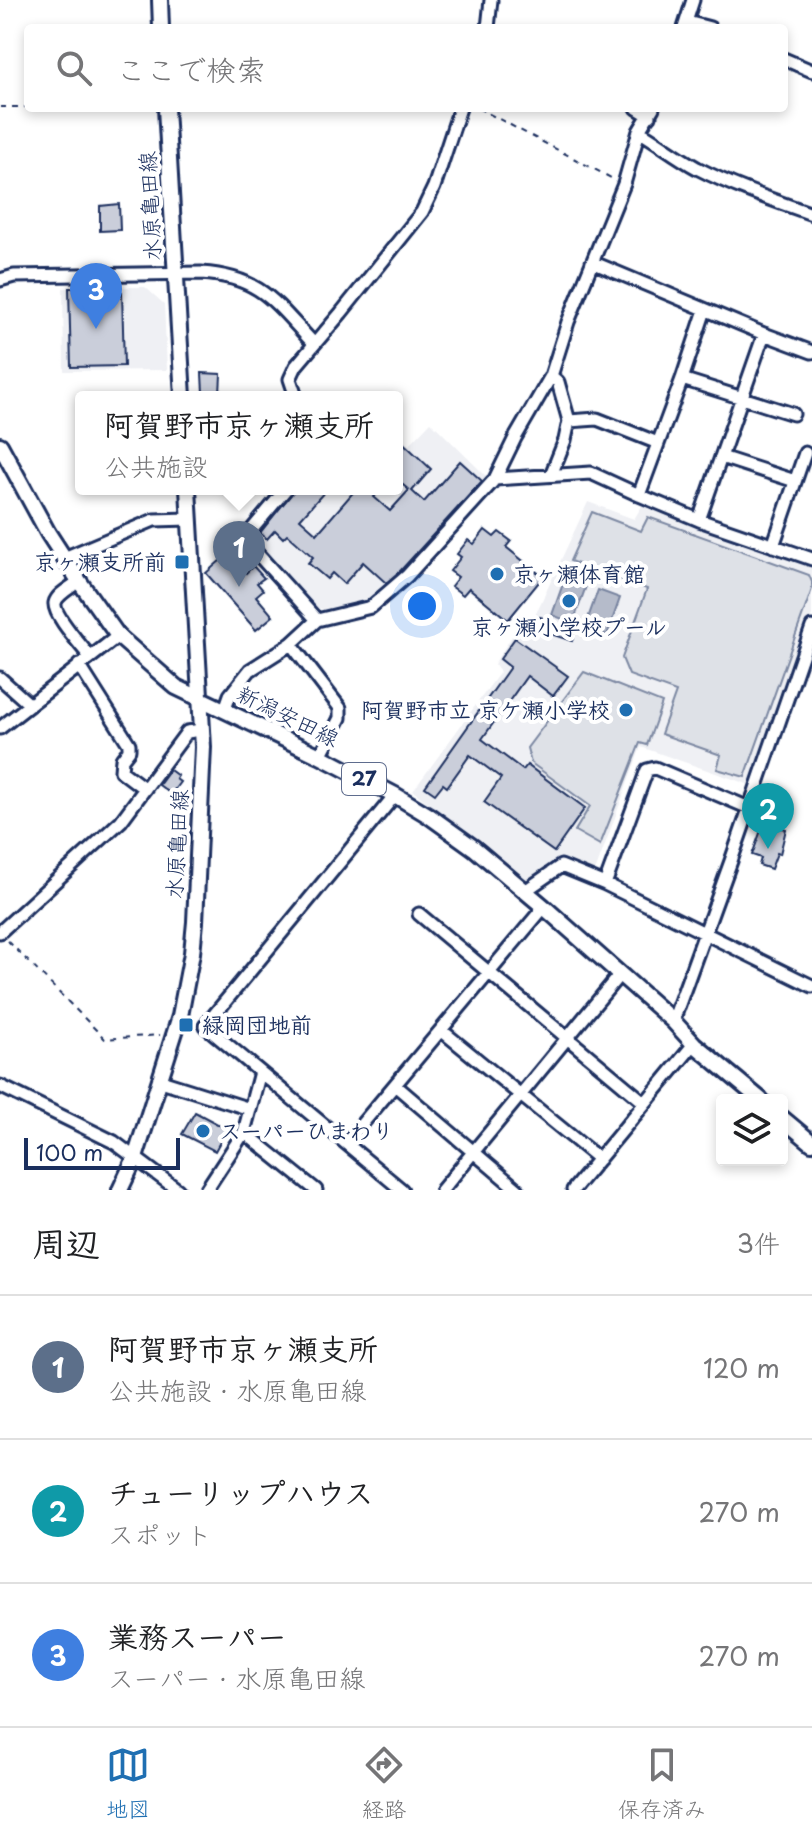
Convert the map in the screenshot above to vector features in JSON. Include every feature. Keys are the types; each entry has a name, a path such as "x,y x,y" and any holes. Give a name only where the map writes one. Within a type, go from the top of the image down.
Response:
{"main road":[{"path":"160,0 161,24"},
{"name":"水原亀田線","path":"166,112 183,391"},
{"name":"新潟安田線","path":"0,445 64,558 118,636 176,687 320,756 428,815 474,848 544,907 673,1021 694,1044 754,1094"},
{"name":"水原亀田線","path":"120,1190 135,1158 180,1016 195,922 203,747 188,495"},
{"path":"788,1122 811,1139"}],"street":[{"path":"488,24 491,0"},
{"path":"686,24 693,0"},
{"path":"788,61 812,71"},
{"path":"294,391 290,379 296,366 422,212 434,187 459,112"},
{"path":"225,709 230,695 250,670 291,644 317,620 371,607 407,576 495,479 551,376 568,322 624,184 639,131 651,112"},
{"path":"639,131 722,180 812,214"},
{"path":"592,262 812,352"},
{"path":"0,280 14,276 220,274 250,284 274,301 314,344"},
{"path":"639,495 705,310"},
{"path":"699,520 764,334"},
{"path":"551,376 558,382 569,421 551,475"},
{"path":"682,379 793,414"},
{"path":"569,421 597,419 658,443"},
{"path":"773,546 805,453"},
{"path":"721,457 795,481"},
{"path":"495,479 591,473 699,520 812,559"},
{"path":"281,495 244,539 317,620"},
{"path":"64,558 154,520 190,519"},
{"path":"79,581 58,598 56,613 90,657"},
{"path":"673,1021 812,627"},
{"path":"0,728 118,636"},
{"path":"291,644 340,708 340,718 320,756"},
{"path":"79,665 129,744 129,750 122,759 121,771 145,789"},
{"path":"0,678 29,704"},
{"path":"4,936 121,821 187,732 202,730"},
{"path":"605,884 647,770 655,768 749,808"},
{"path":"395,795 205,1026 402,1190"},
{"path":"525,891 561,866 605,884 812,986"},
{"path":"346,1143 544,907"},
{"path":"419,914 645,1103"},
{"path":"442,1190 620,974"},
{"path":"441,1030 599,1159"},
{"path":"573,1190 694,1044"},
{"path":"206,1190 244,1132 260,1072"},
{"path":"161,1081 250,1109"},
{"path":"395,1085 518,1190"},
{"path":"0,1086 114,1142 178,1190"},
{"path":"244,1132 316,1190"}],"path":[{"path":"0,107 24,107"},
{"path":"486,112 624,184"},
{"path":"4,936 105,1039 157,1034 172,1039"}],"shaded area":[{"path":"145,287 164,304 167,370 64,371 63,288"},
{"path":"431,422 489,479 397,582 365,607 337,613 318,608 257,546 256,532 287,495 403,495 403,442 409,445"},
{"name":"阿賀野市立 京ケ瀬小学校","path":"588,502 634,519 642,506 812,567 812,615 753,786 641,747 593,877 563,860 530,883 413,791 500,672 494,664 520,624 530,626"},
{"path":"592,512 641,531 648,517 809,575 812,589 745,777 717,769 721,755 661,734 676,692 629,675 622,658 647,589 570,561"},
{"path":"584,672 662,703 647,745 640,743 600,845 575,831 590,806 531,763 527,748"}],"water":[{"name":"京ヶ瀬小学校プール","path":"565,578 586,586 573,623 552,615"},
{"path":"598,590 620,598 607,635 585,627"}],"building":[{"path":"119,204 120,230 100,231 100,206"},
{"path":"69,288 90,288 90,293 122,292 124,366 71,367"},
{"path":"202,373 221,374 220,391 203,391"},
{"path":"403,443 431,469 412,491 424,502 460,461 482,481 386,583 363,562 344,584 332,573 327,579 308,563 313,557 287,534 283,538 275,530 267,539 260,533 290,495 322,495 300,519 317,534 351,495 376,495 374,497 390,511 409,490 403,485"},
{"name":"京ヶ瀬体育館","path":"485,530 494,537 499,532 511,541 506,547 543,577 508,620 469,588 463,595 451,586 458,577 450,571 461,557 457,554 468,540 474,544"},
{"path":"229,553 246,573 253,566 264,578 257,583 263,590 256,596 273,616 256,630 206,573"},
{"path":"540,617 575,632 572,641 536,629"},
{"path":"515,638 568,676 553,696 527,676 482,739 523,770 527,765 585,808 554,852 484,802 501,778 470,755 447,787 443,784 435,794 425,787 510,667 500,659"},
{"path":"170,770 180,782 171,794 159,785"},
{"path":"770,824 786,829 780,854 777,853 771,869 759,865 761,858 752,855 763,825 769,827"},
{"name":"スーパーひまわり","path":"195,1112 227,1129 215,1151 182,1134"}],"place":[{"name":"業務スーパー","path":"96,329"},
{"name":"京ヶ瀬支所前","path":"182,562"},
{"name":"京ヶ瀬体育館","path":"497,574"},
{"name":"阿賀野市京ヶ瀬支所","path":"239,587"},
{"name":"京ヶ瀬小学校プール","path":"569,601"},
{"name":"阿賀野市立 京ケ瀬小学校","path":"626,710"},
{"name":"チューリップハウス","path":"768,849"},
{"name":"緑岡団地前","path":"186,1025"},
{"name":"スーパーひまわり","path":"203,1131"}]}
